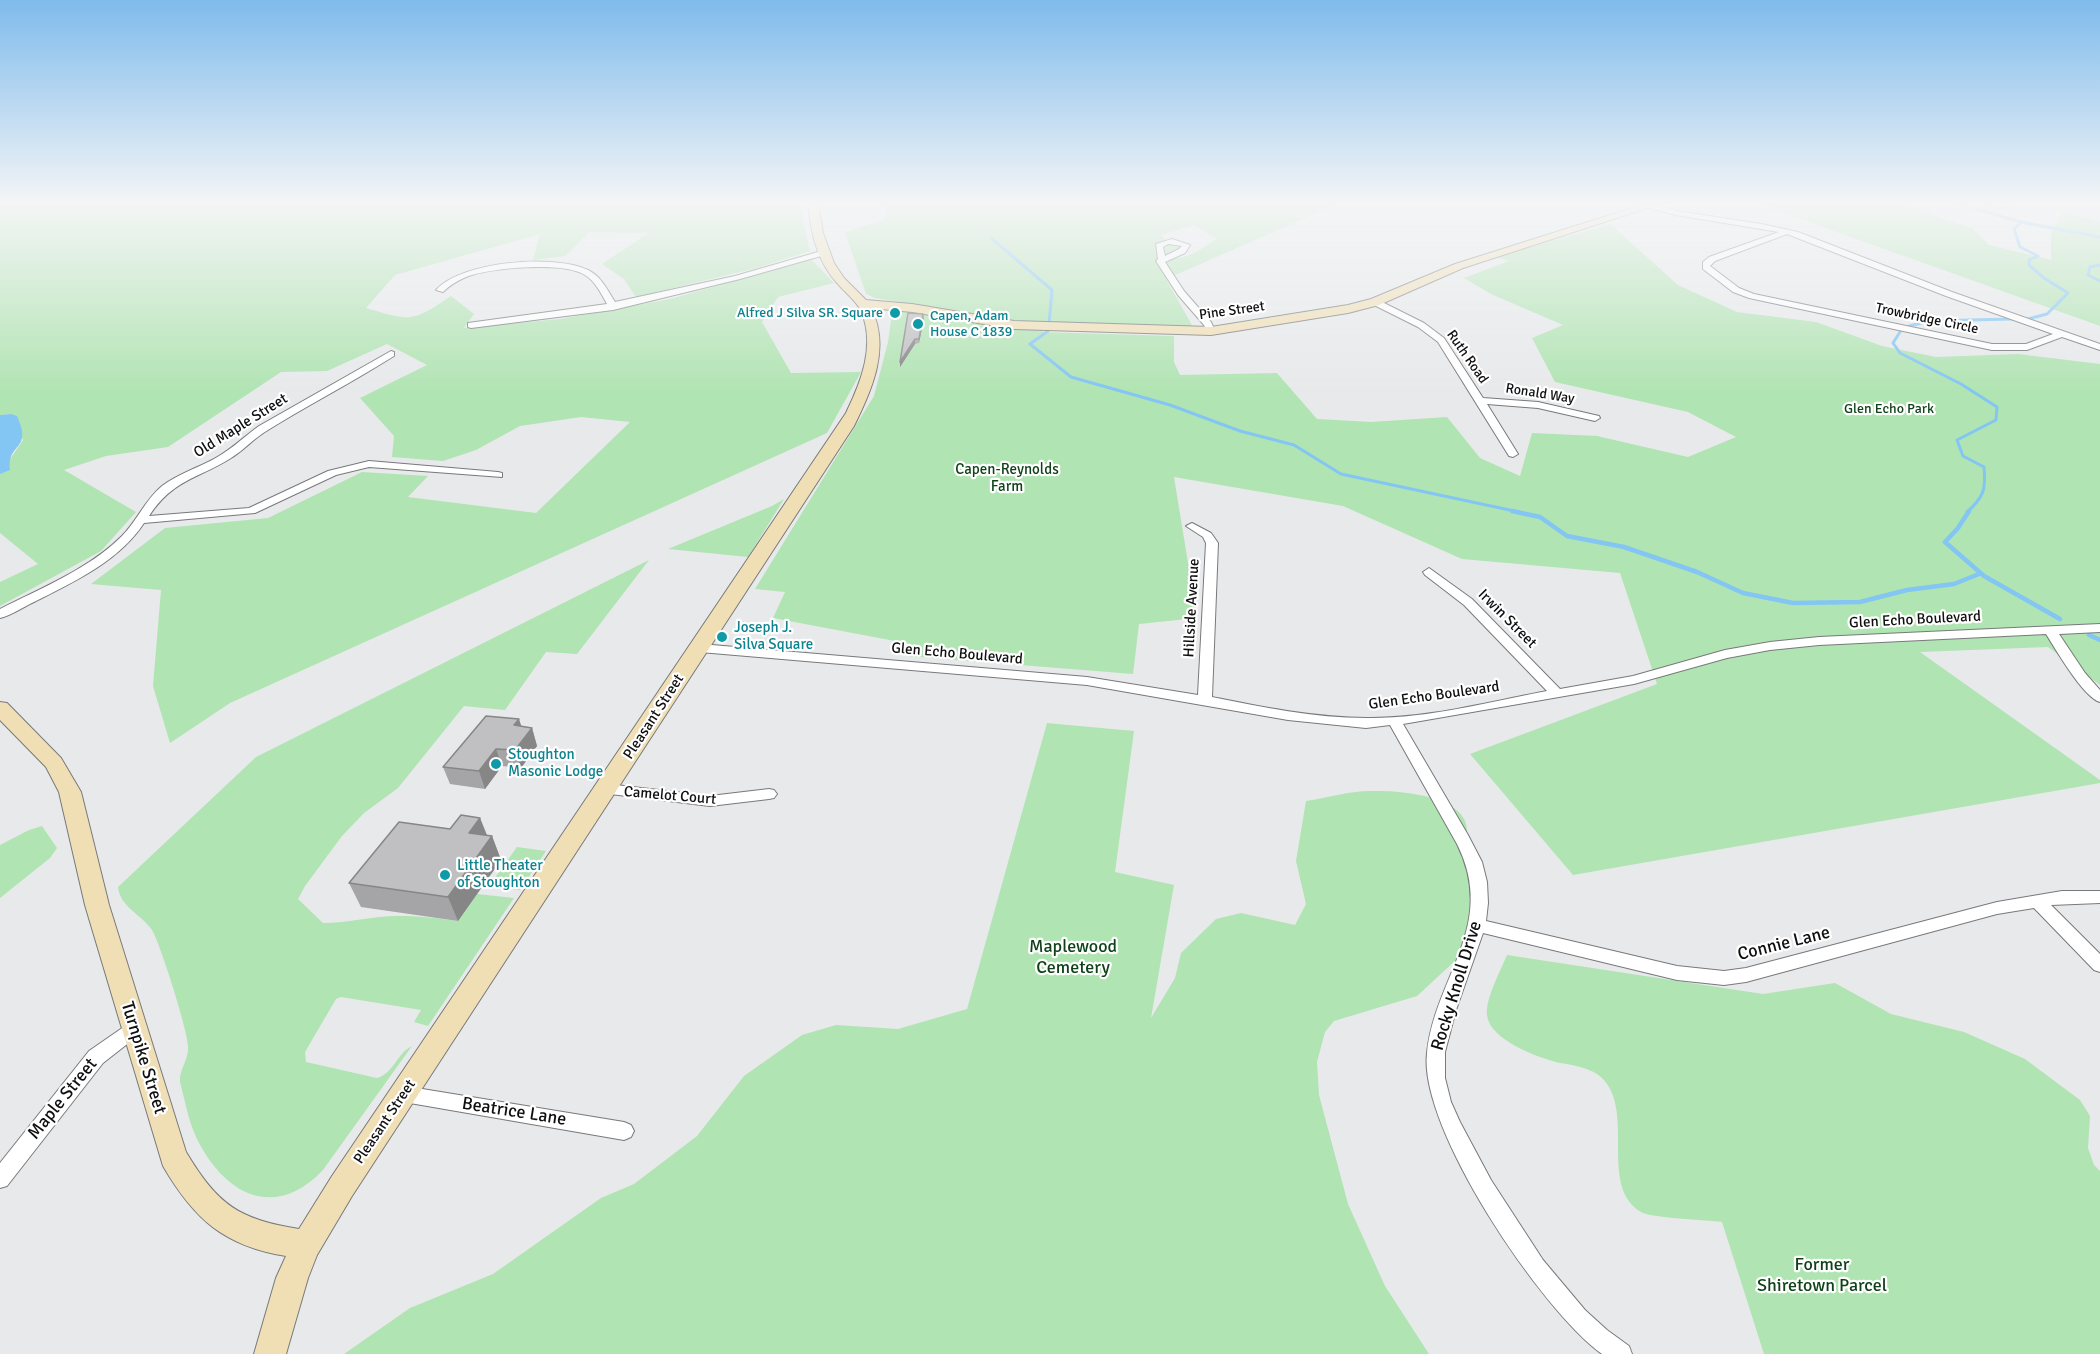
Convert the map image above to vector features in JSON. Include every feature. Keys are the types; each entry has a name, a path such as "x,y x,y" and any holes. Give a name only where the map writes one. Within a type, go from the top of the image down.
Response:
{"street":[{"path":"440,290 452,280 524,265"},
{"path":"563,265 580,269 594,277 613,307"},
{"path":"471,325 552,317 613,307 781,265"},
{"path":"830,265 866,311 883,312 904,307"},
{"path":"1162,265 1168,276 1208,324 1211,331"},
{"name":"Pine Street","path":"866,311 904,307 1023,326 1159,332 1211,331 1348,309 1375,302 1462,265"},
{"name":"Trowbridge Circle","path":"1706,265 1736,290 1752,296 1992,347 2008,349 2027,347 2063,333"},
{"path":"1874,265 2100,347"},
{"name":"Ruth Road","path":"1375,302 1421,325 1441,340 1513,454"},
{"name":"Pleasant Street","path":"306,1245 342,1186 534,895 607,789 847,426 859,401 873,358 874,339 866,311"},
{"name":"Old Maple Street","path":"0,614 96,562 127,538 152,503 172,484 234,452 242,442 272,423 354,378 391,354"},
{"name":"Ronald Way","path":"1481,401 1538,405 1595,418"},
{"path":"141,520 251,511 332,473 369,464 498,475"},
{"name":"Hillside Avenue","path":"1192,526 1207,535 1212,543 1204,700"},
{"name":"Irwin Street","path":"1429,572 1468,602 1557,694"},
{"name":"Glen Echo Boulevard","path":"700,648 1066,679 1136,688 1319,720 1366,723 1395,722 1641,678 1725,654 1770,646 1819,641 2100,627"},
{"path":"2050,630 2080,676 2100,698"},
{"name":"Turnpike Street","path":"0,708 54,763 70,792 97,905 173,1157 189,1185 209,1207 236,1227 255,1235 306,1245"},
{"name":"Rocky Knoll Drive","path":"1395,722 1472,856 1480,884 1477,925 1440,1034 1435,1071 1439,1093 1458,1139 1514,1237 1574,1315 1621,1354"},
{"name":"Camelot Court","path":"607,789 710,801 769,794"},
{"name":"Connie Lane","path":"1477,925 1677,973 1724,978 1746,975 1997,908 2062,897 2100,897"},
{"path":"2037,901 2100,965"},
{"name":"Maple Street","path":"0,1179 96,1057 134,1029"},
{"name":"Beatrice Lane","path":"404,1094 624,1131"},
{"path":"270,1354 292,1278 306,1245"}],"green space":[{"path":"0,265 430,265 395,275 366,308 410,317 427,311 451,296 474,314 464,328 560,319 670,299 789,265 817,265 834,283 778,297 762,322 791,373 861,372 827,433 230,703 170,743 153,686 161,590 91,584 165,528 268,518 362,472 428,476 408,497 536,513 630,422 581,417 520,426 476,450 443,461 392,457 394,436 360,398 427,365 387,344 327,371 281,372 168,447 106,456 64,470 136,512 101,551 0,606 0,582 38,564 0,533 0,474 23,440 11,414 0,415"},
{"path":"604,265 766,265 636,297 624,279"},
{"path":"856,265 1198,265 1166,279 1193,327 1016,321 875,298 866,294"},
{"path":"1498,265 1656,265 1678,285 1737,312 1816,322 1882,346 1936,357 2018,354 2100,364 2100,685 2048,647 1920,652 2100,780 2100,783 1573,875 1470,754 1657,684 1620,573 1462,559 1343,506 1174,477 1197,618 1139,624 1133,674 907,656 911,644 773,618 785,592 755,589 874,396 888,342 892,314 901,311 968,322 1044,330 1043,332 1174,336 1174,362 1180,375 1277,373 1317,419 1371,422 1447,417 1480,458 1520,476 1532,433 1597,436 1688,457 1736,437 1688,412 1555,382 1532,338 1563,325 1491,294 1464,278"},
{"path":"1930,265 2100,265 2100,326"},
{"path":"784,499 748,557 668,549 772,506"},
{"path":"649,560 577,654 546,652 505,710 464,706 398,788 364,813 342,836 305,886 298,899 323,923 398,916 458,921 477,894 514,898 428,1026 414,1022 421,1010 341,997 336,999 305,1052 306,1062 377,1078 388,1072 403,1053 412,1046 323,1170 305,1186 287,1195 269,1197 252,1195 237,1187 208,1159 194,1132 180,1082 187,1056 187,1037 173,987 152,930 123,900 118,887 256,757"},
{"name":"Maplewood Cemetery","path":"1047,723 1134,731 1115,872 1174,885 1151,1018 1175,978 1181,953 1216,919 1241,913 1295,925 1306,904 1296,861 1306,801 1362,791 1415,794 1446,803 1458,811 1465,822 1474,910 1469,948 1417,996 1334,1021 1325,1032 1317,1062 1319,1095 1348,1204 1385,1286 1429,1354 344,1354 410,1308 493,1274 601,1198 634,1184 697,1136 744,1076 802,1035 836,1025 898,1029 967,1009"},
{"path":"42,826 57,848 50,858 0,898 0,845"},
{"path":"517,847 546,851 520,890 489,886"},
{"name":"Former Shiretown Parcel","path":"1507,955 1763,994 1835,983 1891,1014 1964,1032 2025,1059 2080,1100 2090,1116 2088,1148 2094,1165 2100,1171 2100,1354 1764,1354 1722,1222 1666,1217 1641,1212 1628,1200 1622,1185 1616,1110 1612,1092 1602,1078 1588,1069 1551,1061 1528,1052 1505,1040 1490,1024 1487,1015 1488,1001"}],"water":[{"path":"0,415 17,416 22,436 12,454 10,470 0,474"}],"building":[{"path":"908,313 923,314 919,339 915,339 900,362"},
{"path":"486,716 519,719 514,725 532,728 515,750 496,749 479,771 443,767"},
{"path":"461,815 480,818 469,833 492,836 448,897 349,883 399,822 450,829"}],"waterway":[{"path":"1023,265 1052,290 1049,324"},
{"path":"2028,319 2047,314 2068,293 2029,265"},
{"path":"2099,265 2090,267 2088,275 2100,281"},
{"path":"1909,326 1930,321 2012,319"},
{"path":"1048,331 1030,344 1071,377 1170,405 1240,431 1294,445 1341,474 1519,512"},
{"path":"1900,332 1893,343 1900,353 1961,384 1997,407 1996,420 1957,440 1963,456 1984,467 1983,492 1967,512"},
{"path":"1512,511 1540,517 1567,536 1624,547 1697,572 1743,593 1793,603 1860,602 1907,590 1954,584 1979,574"},
{"path":"1969,511 1945,542 1984,576 2060,619"},
{"path":"2089,635 2100,640"}],"place":[{"name":"Alfred J Silva SR. Square","path":"895,313"},
{"name":"Capen, Adam House C 1839","path":"918,324"},
{"name":"Joseph J. Silva Square","path":"722,637"},
{"name":"Stoughton Masonic Lodge","path":"496,764"},
{"name":"Little Theater of Stoughton","path":"445,875"}],"park label":[{"name":"Glen Echo Park","path":"1889,409"},
{"name":"Capen-Reynolds Farm","path":"1007,478"}]}
